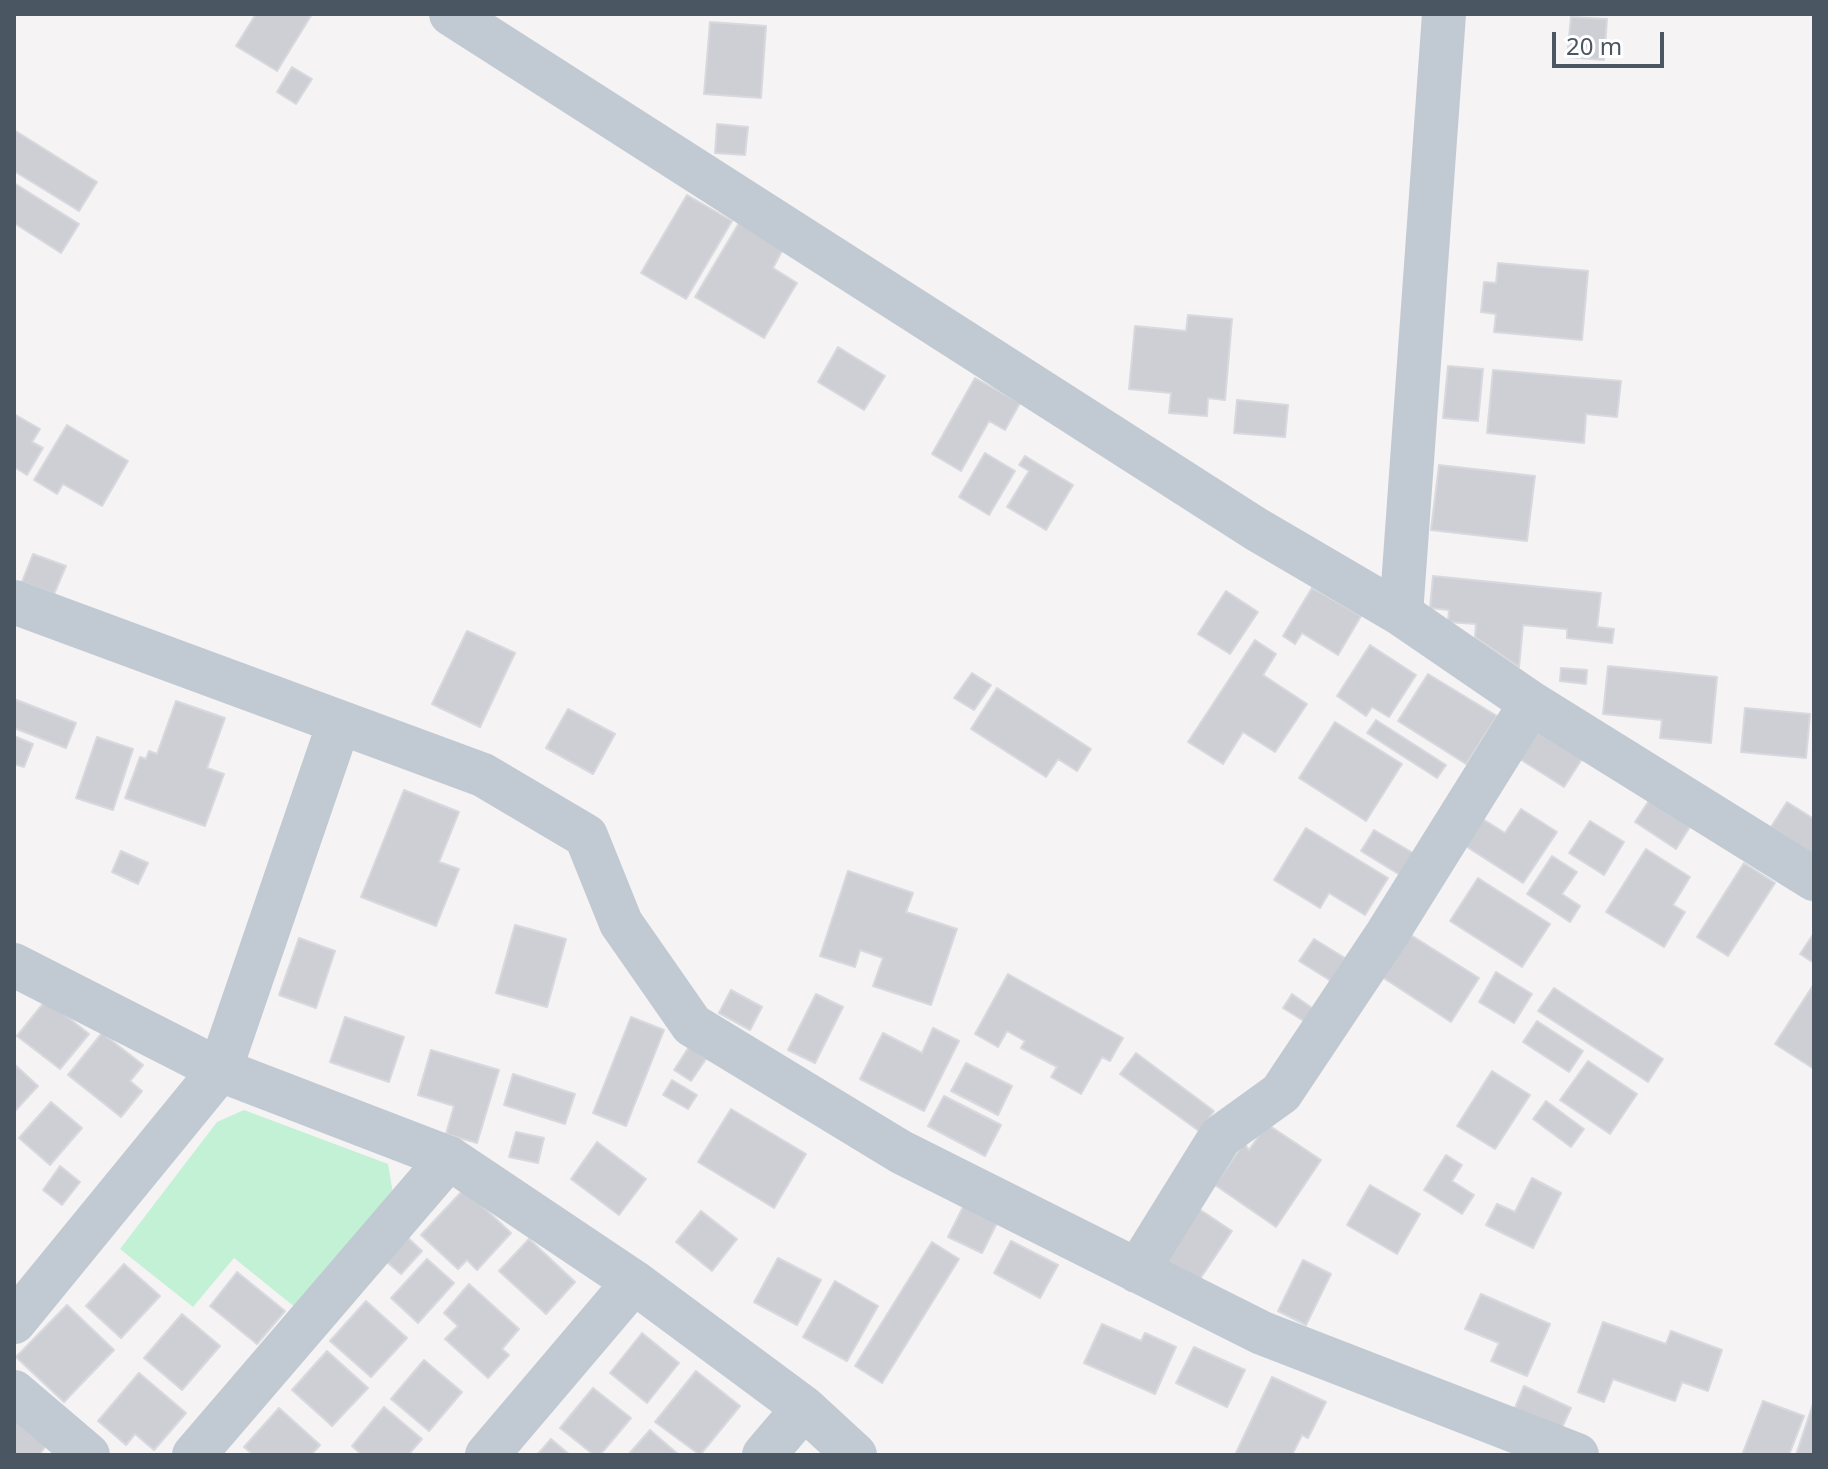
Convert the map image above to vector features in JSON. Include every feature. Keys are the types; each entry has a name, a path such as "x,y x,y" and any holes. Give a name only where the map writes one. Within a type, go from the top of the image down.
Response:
{"street":[{"path":"451,14 1256,529 1401,614 1531,703 1814,879"},
{"path":"1401,614 1444,14"},
{"path":"14,602 483,775 586,836 621,923 692,1025 901,1152 1262,1333 1577,1455"},
{"path":"1137,1271 1220,1137 1281,1093 1387,934 1531,703"},
{"path":"14,1322 220,1070 339,723"},
{"path":"20,976 220,1070 449,1158 634,1282 804,1408 855,1455"},
{"path":"194,1455 449,1158"},
{"path":"487,1455 634,1282"},
{"path":"14,1392 88,1455"},
{"path":"764,1455 804,1408"}],"green space":[{"path":"244,1110 388,1164 394,1199 296,1308 234,1258 193,1307 120,1249 217,1122"}],"building":[{"path":"256,14 312,14 277,71 236,46"},
{"path":"1571,17 1607,19 1604,60 1567,57"},
{"path":"710,22 766,26 761,98 704,94"},
{"path":"292,67 312,79 296,104 277,92"},
{"path":"717,124 748,127 745,155 715,153"},
{"path":"14,130 97,182 79,211 14,171"},
{"path":"14,183 79,224 61,253 14,223"},
{"path":"687,195 732,221 686,299 641,273"},
{"path":"739,223 783,249 773,268 797,283 764,338 695,297"},
{"path":"1498,263 1588,271 1582,340 1494,332 1496,314 1481,312 1484,282 1496,283"},
{"path":"1188,315 1232,319 1225,400 1208,398 1207,416 1169,413 1171,393 1129,389 1135,326 1186,331"},
{"path":"838,347 885,376 864,410 818,382"},
{"path":"1448,366 1483,369 1478,421 1443,418"},
{"path":"1493,370 1621,381 1617,417 1586,414 1584,443 1487,433"},
{"path":"975,378 1020,403 1005,430 989,421 961,471 932,454"},
{"path":"1237,400 1288,405 1285,437 1234,433"},
{"path":"14,414 40,429 32,442 43,448 27,475 14,467"},
{"path":"67,425 128,461 102,506 63,484 57,494 34,480"},
{"path":"985,453 1015,471 989,515 959,497"},
{"path":"1025,456 1073,485 1046,530 1007,507 1029,471 1019,465"},
{"path":"1439,465 1535,476 1527,541 1431,530"},
{"path":"33,554 66,566 54,594 22,582"},
{"path":"1433,576 1601,593 1597,627 1614,629 1612,643 1567,638 1567,629 1523,625 1519,667 1475,637 1476,624 1448,622 1449,610 1430,608"},
{"path":"1312,588 1361,616 1338,655 1302,633 1295,644 1283,636"},
{"path":"1226,591 1258,612 1230,654 1198,634"},
{"path":"467,631 515,653 480,727 432,704"},
{"path":"1255,640 1276,654 1263,675 1307,704 1275,752 1243,732 1223,764 1188,742"},
{"path":"1370,645 1416,675 1389,717 1372,707 1366,716 1337,696"},
{"path":"1608,666 1717,677 1711,743 1660,738 1662,720 1603,714"},
{"path":"1561,668 1587,670 1586,684 1560,681"},
{"path":"972,673 991,685 974,710 954,698"},
{"path":"1428,674 1497,716 1466,764 1398,721"},
{"path":"997,688 1091,749 1077,771 1058,759 1046,777 971,729"},
{"path":"14,699 76,723 66,748 14,728"},
{"path":"176,701 225,718 207,768 224,774 205,826 125,798 140,757 146,759 149,751 157,754"},
{"path":"1745,708 1810,714 1806,758 1741,752"},
{"path":"568,709 615,734 593,774 546,748"},
{"path":"1376,720 1446,765 1437,778 1367,733"},
{"path":"1335,722 1402,764 1366,821 1299,778"},
{"path":"1533,728 1582,759 1564,787 1515,756"},
{"path":"14,736 33,744 24,767 14,764"},
{"path":"97,737 133,749 113,810 76,798"},
{"path":"404,790 459,812 439,862 459,869 436,926 361,897"},
{"path":"1650,799 1691,825 1676,849 1635,822"},
{"path":"1787,802 1814,819 1814,854 1771,827"},
{"path":"1521,809 1557,832 1523,883 1464,845 1481,818 1505,833"},
{"path":"1590,821 1624,842 1604,875 1569,853"},
{"path":"1306,828 1388,878 1365,915 1329,893 1320,908 1274,880"},
{"path":"1374,830 1413,853 1400,875 1361,851"},
{"path":"1646,849 1690,877 1673,905 1685,912 1664,947 1606,912"},
{"path":"121,851 148,863 138,884 112,872"},
{"path":"1552,856 1577,872 1562,894 1580,906 1570,922 1527,894"},
{"path":"1744,863 1775,883 1728,956 1697,937"},
{"path":"848,871 913,893 906,912 957,929 931,1005 873,986 883,958 860,950 855,967 820,956"},
{"path":"1478,878 1550,924 1522,967 1450,921"},
{"path":"515,925 566,939 547,1007 496,993"},
{"path":"1406,932 1479,978 1451,1022 1379,975"},
{"path":"1814,933 1814,963 1800,954"},
{"path":"299,938 335,951 316,1008 279,995"},
{"path":"1314,939 1345,958 1331,981 1299,961"},
{"path":"1496,972 1532,994 1514,1023 1479,1002"},
{"path":"1008,974 1123,1038 1110,1061 1102,1057 1081,1094 1051,1077 1057,1067 1021,1048 1025,1041 1007,1031 998,1047 975,1034"},
{"path":"1814,984 1814,1069 1775,1044"},
{"path":"1554,988 1663,1059 1648,1082 1538,1011"},
{"path":"731,990 762,1007 750,1030 719,1013"},
{"path":"816,994 843,1007 815,1063 788,1050"},
{"path":"1292,994 1315,1010 1307,1023 1283,1008"},
{"path":"46,1000 89,1034 60,1069 17,1036"},
{"path":"345,1017 404,1037 389,1082 330,1062"},
{"path":"631,1017 664,1030 626,1126 593,1113"},
{"path":"1537,1021 1583,1051 1569,1072 1523,1042"},
{"path":"933,1028 959,1041 924,1111 860,1079 883,1033 922,1053"},
{"path":"102,1033 143,1065 130,1081 142,1091 121,1117 68,1075"},
{"path":"689,1047 706,1059 691,1081 674,1070"},
{"path":"431,1050 499,1070 477,1143 446,1134 454,1106 418,1095"},
{"path":"1136,1053 1214,1111 1199,1131 1120,1074"},
{"path":"1588,1061 1637,1094 1610,1134 1560,1100"},
{"path":"966,1063 1012,1086 998,1115 951,1091"},
{"path":"14,1064 38,1086 14,1112"},
{"path":"1492,1071 1530,1095 1495,1149 1457,1126"},
{"path":"513,1074 575,1094 565,1124 504,1105"},
{"path":"672,1080 697,1095 688,1109 663,1095"},
{"path":"944,1096 1001,1125 985,1156 928,1126"},
{"path":"1546,1101 1584,1129 1571,1147 1533,1119"},
{"path":"51,1102 82,1128 50,1165 19,1138"},
{"path":"731,1109 806,1154 774,1208 698,1162"},
{"path":"1267,1124 1321,1160 1276,1227 1215,1185 1244,1143 1249,1150"},
{"path":"516,1132 544,1138 538,1163 509,1157"},
{"path":"597,1142 646,1179 619,1215 571,1179"},
{"path":"1446,1155 1462,1165 1452,1181 1474,1195 1462,1214 1424,1190"},
{"path":"60,1166 80,1182 62,1205 43,1190"},
{"path":"1532,1178 1561,1193 1533,1248 1486,1225 1497,1204 1515,1212"},
{"path":"1370,1185 1420,1214 1397,1254 1347,1225"},
{"path":"464,1189 511,1233 477,1270 467,1260 458,1269 421,1235"},
{"path":"964,1205 998,1221 982,1253 948,1237"},
{"path":"1199,1209 1232,1231 1198,1282 1165,1261"},
{"path":"701,1211 737,1239 712,1271 676,1242"},
{"path":"408,1238 422,1251 401,1274 387,1262"},
{"path":"529,1239 575,1282 546,1314 499,1271"},
{"path":"1011,1241 1058,1265 1040,1298 994,1273"},
{"path":"932,1242 959,1259 882,1383 855,1366"},
{"path":"778,1258 821,1280 797,1325 754,1302"},
{"path":"427,1259 454,1283 418,1323 391,1298"},
{"path":"1303,1260 1331,1274 1306,1325 1278,1311"},
{"path":"124,1264 160,1296 121,1338 86,1306"},
{"path":"237,1272 285,1311 257,1344 210,1306"},
{"path":"835,1281 878,1306 847,1361 803,1337"},
{"path":"469,1284 519,1329 502,1349 509,1355 488,1378 445,1339 458,1326 444,1313"},
{"path":"1481,1294 1550,1324 1527,1376 1491,1361 1499,1343 1465,1329"},
{"path":"366,1301 407,1338 371,1377 330,1341"},
{"path":"67,1305 114,1350 64,1402 16,1357"},
{"path":"182,1314 220,1346 182,1390 144,1358"},
{"path":"1603,1322 1666,1344 1671,1331 1722,1350 1708,1391 1682,1382 1675,1401 1613,1379 1604,1402 1578,1392"},
{"path":"1102,1324 1141,1341 1145,1333 1176,1347 1155,1394 1084,1363"},
{"path":"642,1333 679,1363 647,1403 610,1373"},
{"path":"1194,1347 1245,1370 1227,1407 1176,1383"},
{"path":"327,1351 368,1388 332,1426 292,1390"},
{"path":"424,1360 462,1392 429,1431 391,1399"},
{"path":"696,1371 740,1406 700,1455 655,1422"},
{"path":"139,1373 186,1413 154,1450 135,1434 126,1445 98,1421"},
{"path":"1272,1377 1326,1402 1308,1438 1302,1435 1292,1455 1235,1455"},
{"path":"1524,1386 1571,1408 1559,1434 1513,1413"},
{"path":"593,1388 631,1418 600,1455 594,1455 560,1428"},
{"path":"1763,1401 1804,1416 1789,1455 1742,1455"},
{"path":"1814,1401 1814,1455 1796,1455"},
{"path":"384,1407 422,1439 408,1455 362,1455 352,1446"},
{"path":"279,1408 320,1445 311,1455 253,1455 244,1447"},
{"path":"14,1413 49,1442 39,1455 14,1455"},
{"path":"650,1430 679,1455 628,1455"},
{"path":"551,1439 570,1455 537,1455"}]}
